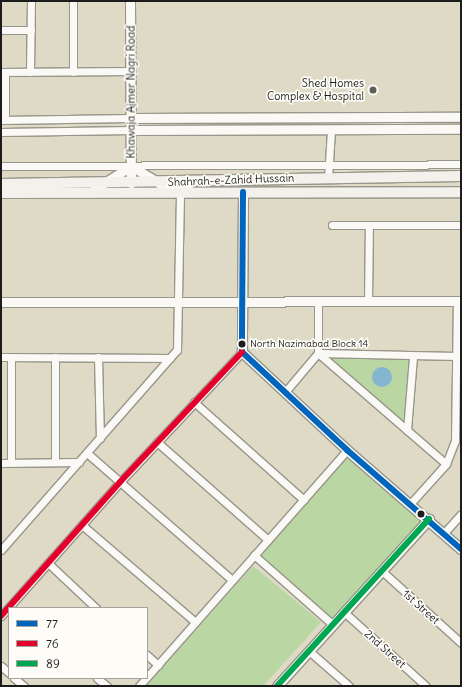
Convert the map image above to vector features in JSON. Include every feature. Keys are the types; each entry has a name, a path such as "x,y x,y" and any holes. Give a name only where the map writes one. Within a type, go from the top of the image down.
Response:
{"main road":[{"name":"Shahrah-e-Zahid Hussain","path":"1,184 131,184 461,174"},
{"name":"Shahrah-e-Zahid Hussain","path":"1,193 461,192"}],"street":[{"path":"30,72 31,1"},
{"path":"72,1 73,72"},
{"name":"Khawaja Ajmer Nagri Road","path":"130,1 132,130 131,184"},
{"path":"1,30 30,30"},
{"path":"131,71 3,72 3,120 461,117"},
{"path":"1,132 461,129"},
{"path":"328,178 330,167 331,130"},
{"path":"1,166 330,167 461,164"},
{"path":"131,166 159,182 194,192"},
{"path":"90,192 106,184 131,166"},
{"path":"1,550 177,350 180,192"},
{"path":"14,606 48,563 82,524 242,352 245,302 243,192"},
{"path":"332,225 461,225"},
{"path":"368,302 369,225"},
{"path":"1,302 459,302 457,425 446,464 410,504"},
{"path":"285,392 318,353 318,302"},
{"path":"242,352 347,450 429,519 461,549"},
{"path":"318,353 413,358 457,356"},
{"path":"318,353 446,464"},
{"path":"1,357 170,358"},
{"path":"11,357 11,462"},
{"path":"55,357 55,462"},
{"path":"98,357 100,438"},
{"path":"407,430 413,358"},
{"path":"194,402 304,500"},
{"path":"157,442 268,540"},
{"path":"148,675 347,450"},
{"path":"87,453 232,580"},
{"path":"1,463 79,462"},
{"path":"444,533 461,514"},
{"path":"277,686 429,519"},
{"path":"82,524 195,622"},
{"path":"254,555 333,625"},
{"path":"48,563 95,607"},
{"name":"1st Street","path":"382,571 461,643"},
{"name":"2nd Street","path":"344,612 426,686"},
{"path":"309,651 349,686"},
{"path":"148,656 158,665"},
{"path":"15,679 24,686"},
{"path":"98,679 107,686"}],"green space":[{"path":"318,353 413,357 407,430"},
{"path":"347,450 429,519 333,625 254,555"},
{"path":"253,566 321,622 263,686 146,686"}],"water":[{"path":"378,367 386,367 392,373 392,381 386,387 378,387 372,381 372,373"}],"transit line":[{"name":"77","path":"243,192 242,352 347,450 461,549"},
{"name":"76","path":"9,607 120,482 242,352"},
{"name":"89","path":"277,686 429,519"},
{"name":"76","path":"1,616 8,608"}],"place":[{"name":"Shed Homes Complex & Hospital","path":"373,90"},
{"name":"North Nazimabad Block 14","path":"242,344"}]}
